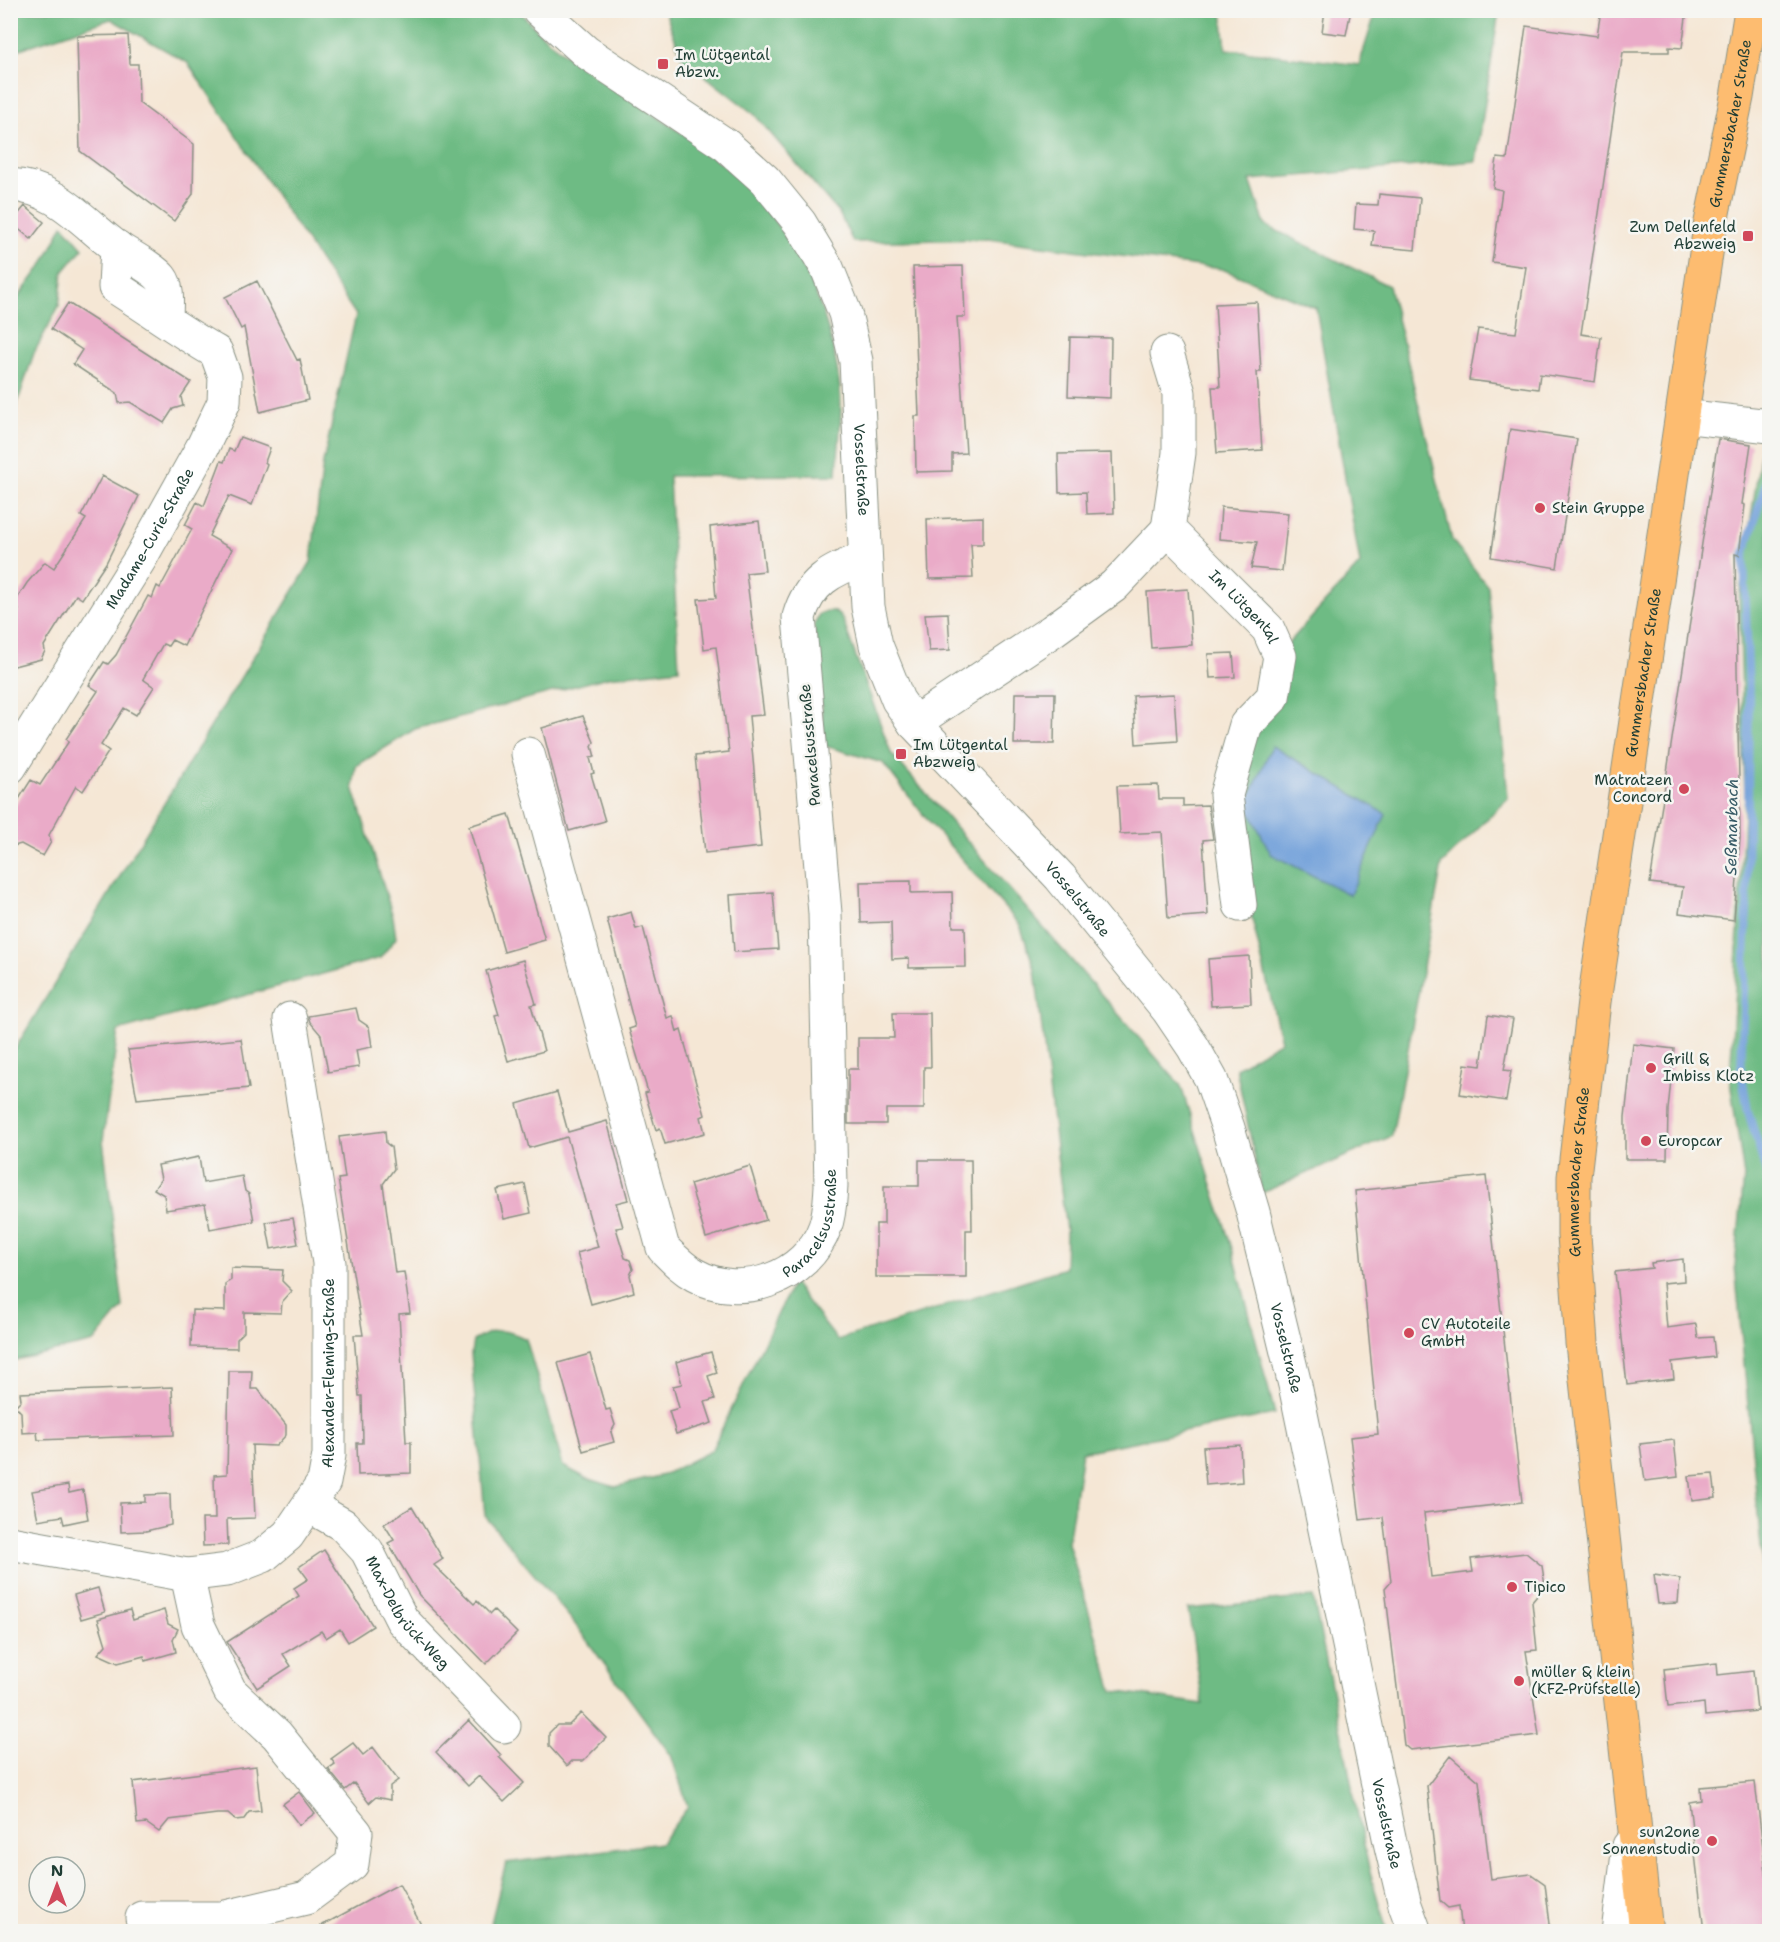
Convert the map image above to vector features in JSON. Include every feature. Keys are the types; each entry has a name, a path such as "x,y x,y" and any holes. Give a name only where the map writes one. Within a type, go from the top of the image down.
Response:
{"main road":[{"name":"Gummersbacher Straße","path":"1646,1932 1582,1343 1574,1235 1574,1177 1594,1002 1710,227 1737,97 1751,10"}],"street":[{"name":"Vosselstraße","path":"539,10 586,52 726,145 765,180 793,214 822,259 845,313 856,361 868,607 876,645 898,700 914,723 1060,878 1168,1011 1193,1047 1211,1079 1253,1212 1295,1386 1389,1842 1405,1905 1415,1932"},
{"name":"Madame-Curie-Straße","path":"10,185 28,186 63,201 117,247 115,287 166,319 177,330 216,352 225,377 224,402 203,446 140,559 10,767"},
{"path":"914,723 1052,631 1114,586 1167,529 1179,453 1179,393 1167,353"},
{"path":"1682,416 1759,424"},
{"name":"Im Lütgental","path":"1167,529 1268,629 1280,656 1273,697 1246,725 1226,795 1240,905"},
{"name":"Paracelsusstraße","path":"528,754 663,1248 679,1264 696,1276 718,1284 741,1286 766,1282 787,1272 804,1258 824,1229 830,1211 825,913 799,616 805,596 821,581 839,567 864,559"},
{"name":"Alexander-Fleming-Straße","path":"10,1543 187,1575 227,1570 262,1556 288,1535 310,1506 324,1482 329,1455 329,1263 290,1019"},
{"name":"Max-Delbrück-Weg","path":"310,1506 343,1524 367,1551 402,1620 504,1726"},
{"path":"142,1918 221,1918 306,1898 352,1864 356,1833 277,1735 230,1691 198,1625 187,1575"},
{"path":"1618,1932 1632,1809"}],"green space":[{"path":"11,11 519,11 557,48 578,64 690,139 720,163 748,189 772,217 810,280 823,314 834,351 841,410 837,475 669,476 679,669 608,677 415,729 356,766 353,787 393,917 396,938 380,958 118,1031 103,1140 123,1307 94,1342 11,1361 10,1057 311,562 323,463 356,315 188,63 111,19 11,52"},
{"path":"665,11 1222,11 1226,49 1359,65 1376,11 1499,11 1476,161 1250,180 1265,225 1389,286 1452,540 1488,587 1508,798 1442,864 1392,1136 1262,1193 1236,1068 1281,1041 1249,906 1233,799 1286,646 1360,564 1316,308 1222,269 988,239 853,242 839,213 754,114 682,58"},
{"path":"63,225 83,248 63,272 59,306 34,353 11,422 11,307 43,264"},
{"path":"1769,396 1769,1633 1735,1266 1744,1177 1730,1081 1745,796 1739,599"},
{"path":"834,611 842,618 891,753 1181,1086 1234,1255 1275,1414 1082,1452 1068,1543 1113,1691 1203,1704 1188,1609 1313,1597 1369,1869 1387,1931 489,1931 506,1863 661,1843 688,1807 671,1755 572,1620 485,1516 471,1353 473,1341 499,1331 526,1339 563,1466 586,1478 615,1487 663,1475 711,1451 793,1283 837,1340 1065,1268 1066,1231 1035,970 1020,925 929,822 883,763 825,746 814,625 819,614"}],"water":[{"path":"1272,746 1386,814 1350,895 1271,854 1246,805"}],"building":[{"path":"1325,10 1351,10 1346,35 1322,32"},
{"path":"1601,10 1687,10 1682,48 1669,47 1669,52 1623,52 1581,334 1601,337 1595,382 1540,374 1538,389 1469,380 1478,329 1516,333 1526,267 1492,262 1502,190 1493,188 1497,158 1507,159 1526,26 1597,36"},
{"path":"128,35 130,64 138,64 139,103 194,144 193,194 174,221 80,151 77,36"},
{"path":"1379,194 1420,198 1415,250 1372,246 1374,231 1354,229 1356,204 1378,205"},
{"path":"25,206 44,222 31,239 11,223"},
{"path":"963,266 965,317 957,317 966,453 952,454 952,471 916,472 915,416 919,416 913,267"},
{"path":"257,281 297,360 300,359 308,400 260,412 244,327 241,329 225,297"},
{"path":"1257,302 1261,372 1257,372 1262,450 1217,453 1212,387 1220,387 1215,304"},
{"path":"68,303 191,382 181,397 183,406 173,409 164,423 130,402 119,403 117,393 73,364 82,350 51,329"},
{"path":"1070,337 1111,338 1110,398 1068,396"},
{"path":"1510,429 1577,439 1557,568 1491,557"},
{"path":"240,437 270,448 265,462 267,464 252,505 229,496 209,536 232,549 184,646 172,640 168,646 163,644 143,679 154,687 136,715 124,708 101,745 109,751 83,791 76,786 49,835 51,842 43,856 21,844 10,847 10,813 31,780 40,785 69,741 66,739 98,691 89,685 104,662 108,664 116,655 148,596 152,598 157,586 160,588 192,529 185,525 197,502 204,506 221,461 224,462 229,449 234,451"},
{"path":"1718,439 1751,444 1742,504 1745,505 1739,555 1735,554 1740,838 1734,920 1679,913 1683,887 1650,883"},
{"path":"1112,453 1114,513 1087,514 1086,492 1059,493 1058,454"},
{"path":"102,476 139,496 106,563 82,599 76,595 44,646 45,651 41,659 10,667 10,623 19,610 13,605 27,583 45,562 54,568 86,519 81,516"},
{"path":"1221,507 1288,513 1282,571 1251,568 1257,542 1219,539"},
{"path":"983,517 983,544 971,544 973,578 929,579 927,519"},
{"path":"759,521 765,571 746,573 764,715 749,716 761,847 705,853 695,756 729,752 716,647 704,649 698,599 716,598 710,527"},
{"path":"1188,589 1192,645 1151,648 1147,592"},
{"path":"948,613 950,650 929,651 925,614"},
{"path":"1233,653 1235,677 1210,678 1208,654"},
{"path":"1015,693 1055,693 1054,744 1014,744"},
{"path":"1174,694 1177,741 1136,744 1133,696"},
{"path":"583,716 594,742 592,746 595,757 590,758 594,773 591,774 605,821 569,831 542,728"},
{"path":"1158,785 1159,799 1183,799 1183,806 1208,805 1213,839 1203,840 1208,915 1168,918 1162,832 1120,834 1117,786"},
{"path":"509,814 545,940 504,952 469,826"},
{"path":"911,881 911,893 952,892 953,927 965,927 966,967 909,968 909,958 892,959 891,922 861,923 860,882"},
{"path":"773,892 778,949 734,952 730,895"},
{"path":"631,912 636,929 643,927 667,1018 673,1016 677,1032 681,1030 705,1115 701,1117 705,1133 665,1144 660,1128 656,1130 645,1093 648,1092 629,1029 635,1027 607,919"},
{"path":"1249,956 1251,1004 1211,1006 1208,959"},
{"path":"523,960 536,1004 531,1005 544,1051 508,1061 495,1016 499,1015 486,971"},
{"path":"356,1008 359,1020 369,1027 372,1047 356,1050 359,1067 328,1072 321,1035 308,1016"},
{"path":"893,1013 930,1013 931,1067 924,1067 924,1109 886,1109 886,1124 848,1124 848,1069 858,1069 858,1038 894,1038"},
{"path":"1488,1015 1513,1019 1504,1070 1511,1071 1506,1101 1460,1094 1465,1064 1481,1066"},
{"path":"241,1039 249,1088 137,1099 128,1050"},
{"path":"1633,1044 1674,1049 1668,1110 1667,1159 1625,1159 1625,1117"},
{"path":"557,1092 568,1132 607,1121 628,1200 616,1203 623,1227 616,1228 625,1258 630,1260 633,1269 630,1275 634,1292 591,1304 577,1253 598,1247 567,1137 529,1148 517,1104"},
{"path":"385,1131 386,1143 391,1147 394,1169 383,1184 395,1273 404,1272 410,1313 399,1314 406,1442 411,1442 411,1473 358,1475 357,1443 363,1443 362,1396 359,1396 354,1335 363,1335 338,1179 345,1178 339,1137"},
{"path":"199,1157 203,1183 242,1176 245,1191 249,1194 254,1221 210,1229 205,1204 166,1210 164,1195 154,1189 161,1179 158,1165"},
{"path":"919,1160 971,1160 972,1230 966,1230 966,1277 876,1277 876,1224 884,1224 884,1186 919,1186"},
{"path":"750,1166 766,1220 706,1238 690,1184"},
{"path":"1486,1176 1522,1502 1424,1513 1431,1577 1473,1572 1471,1559 1526,1553 1542,1566 1545,1586 1532,1602 1537,1650 1526,1651 1539,1735 1410,1750 1404,1745 1385,1588 1391,1581 1383,1517 1360,1520 1350,1437 1378,1434 1355,1191"},
{"path":"525,1184 531,1213 504,1219 497,1190"},
{"path":"293,1218 298,1244 271,1249 266,1222"},
{"path":"1683,1259 1684,1281 1663,1283 1667,1328 1696,1324 1698,1338 1713,1337 1715,1357 1672,1362 1674,1379 1627,1385 1615,1272 1652,1268 1651,1263"},
{"path":"231,1268 283,1270 282,1281 292,1291 282,1302 281,1313 244,1312 244,1332 237,1339 237,1348 191,1347 192,1310 225,1311 225,1284 231,1280"},
{"path":"711,1352 717,1373 708,1376 715,1399 705,1402 712,1423 676,1434 669,1411 679,1408 673,1386 682,1384 676,1362"},
{"path":"590,1354 606,1410 610,1409 615,1425 611,1432 614,1442 583,1451 558,1363"},
{"path":"229,1371 252,1371 251,1389 258,1389 286,1425 286,1435 276,1446 252,1445 255,1518 227,1519 228,1545 203,1546 202,1519 215,1519 214,1475 227,1474"},
{"path":"172,1387 174,1435 38,1440 37,1432 22,1433 21,1412 15,1406 21,1400 20,1393"},
{"path":"1674,1440 1678,1477 1645,1481 1640,1444"},
{"path":"1240,1445 1242,1482 1206,1485 1203,1447"},
{"path":"1713,1474 1716,1498 1692,1501 1689,1476"},
{"path":"68,1485 69,1493 83,1490 88,1519 64,1524 62,1516 38,1520 32,1491"},
{"path":"170,1494 171,1525 146,1531 121,1532 120,1503 145,1502 145,1495"},
{"path":"412,1507 443,1559 434,1565 474,1604 477,1601 490,1614 494,1610 517,1633 486,1664 419,1595 388,1543 394,1540 384,1524"},
{"path":"324,1550 373,1626 348,1642 340,1629 326,1638 321,1631 283,1654 291,1666 257,1688 227,1642 299,1596 294,1588 308,1579 299,1567"},
{"path":"1654,1575 1680,1579 1678,1603 1658,1604"},
{"path":"98,1588 105,1612 81,1619 74,1595"},
{"path":"130,1610 133,1620 164,1610 168,1624 178,1629 173,1639 176,1652 145,1661 144,1656 118,1663 98,1654 106,1645 98,1619"},
{"path":"1717,1663 1718,1675 1753,1671 1757,1711 1705,1716 1704,1703 1668,1707 1664,1669"},
{"path":"581,1713 606,1738 583,1761 572,1761 567,1766 549,1746 549,1733 557,1725 569,1725"},
{"path":"469,1720 524,1783 504,1802 479,1776 468,1786 436,1752"},
{"path":"353,1743 363,1755 373,1747 398,1780 390,1786 390,1800 376,1797 369,1803 354,1783 345,1790 328,1769 335,1764 331,1759"},
{"path":"1450,1756 1479,1781 1491,1879 1531,1874 1545,1884 1550,1924 1544,1932 1462,1932 1459,1906 1448,1908 1440,1901 1427,1786"},
{"path":"256,1766 261,1811 249,1812 244,1819 235,1820 228,1814 217,1814 169,1820 159,1832 146,1823 137,1824 133,1782"},
{"path":"1755,1782 1770,1905 1770,1932 1704,1932 1689,1802 1701,1800 1700,1787"},
{"path":"299,1792 315,1813 299,1825 283,1804"},
{"path":"399,1884 425,1932 310,1932 369,1900"}],"waterway":[{"name":"Seßmarbach","path":"1770,469 1744,556 1749,694 1747,910 1741,1070 1748,1111 1770,1185"}],"place":[{"name":"Im Lütgental Abzw.","path":"663,64"},
{"name":"Zum Dellenfeld Abzweig","path":"1748,236"},
{"name":"Stein Gruppe","path":"1540,508"},
{"name":"Im Lütgental Abzweig","path":"901,754"},
{"name":"Matratzen Concord","path":"1684,789"},
{"name":"Grill & Imbiss Klotz","path":"1651,1068"},
{"name":"Europcar","path":"1646,1141"},
{"name":"CV Autoteile GmbH","path":"1409,1333"},
{"name":"Tipico","path":"1512,1587"},
{"name":"müller & klein (KFZ-Prüfstelle)","path":"1519,1681"},
{"name":"sun2one Sonnenstudio","path":"1712,1841"}]}
